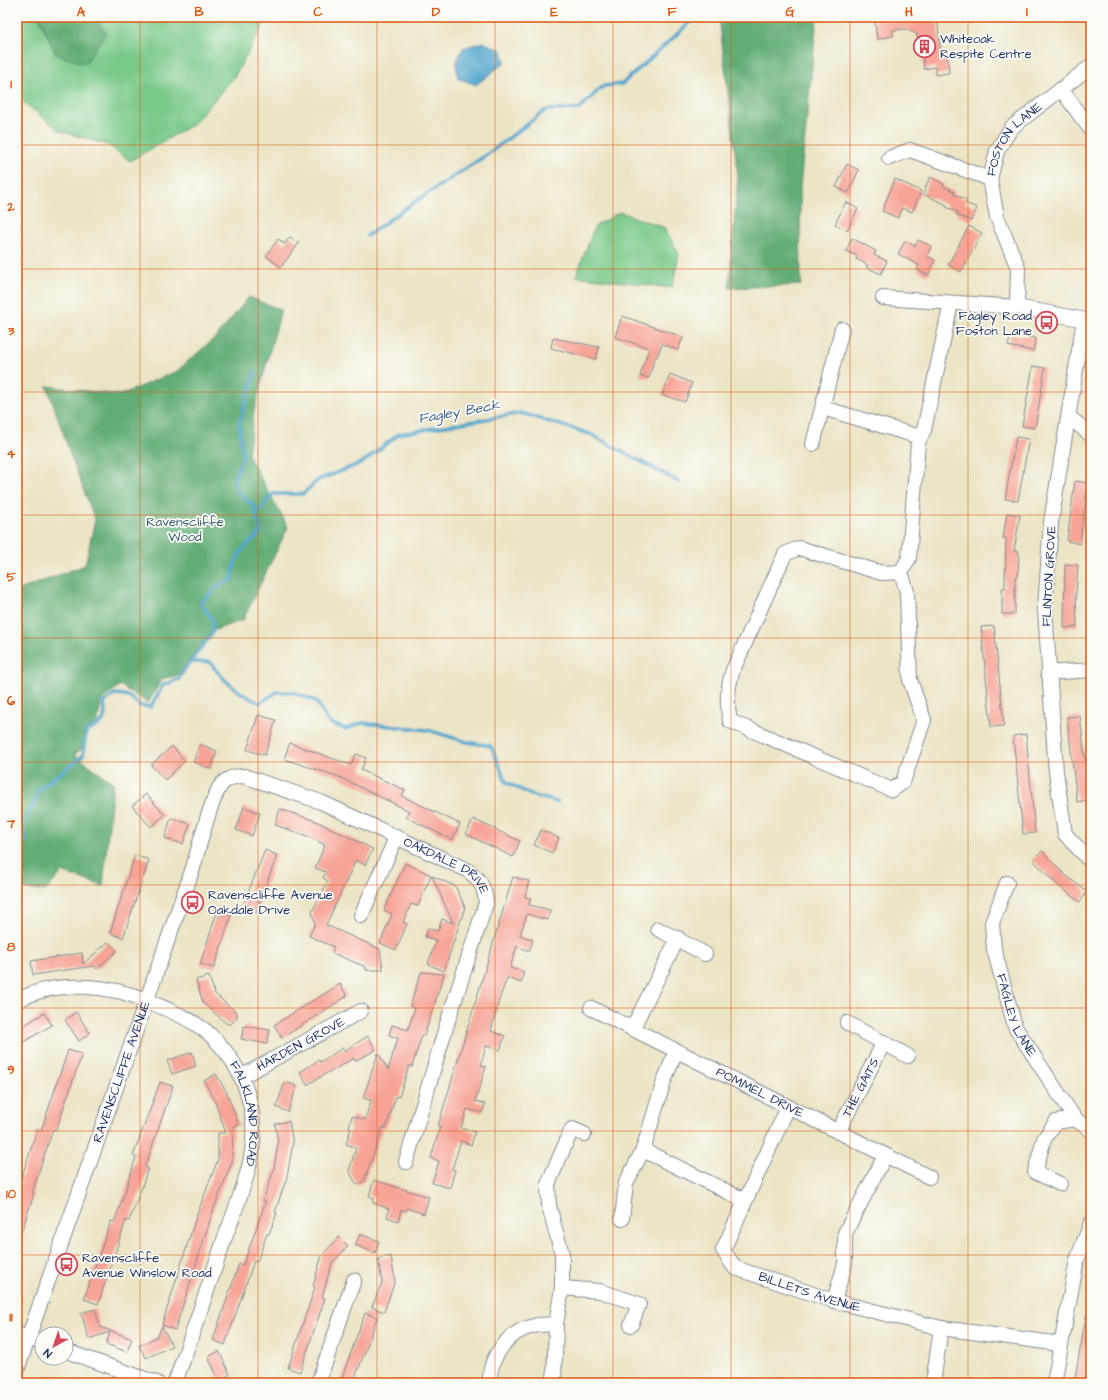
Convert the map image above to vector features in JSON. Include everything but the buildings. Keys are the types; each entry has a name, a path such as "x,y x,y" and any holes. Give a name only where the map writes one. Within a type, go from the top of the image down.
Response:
{"street":[{"name":"FOSTON LANE","path":"1017,307 1018,268 997,217 990,179 997,152 1011,128 1091,66"},
{"path":"1061,89 1091,130"},
{"path":"889,158 910,150 990,179"},
{"path":"882,298 1017,307 1087,320"},
{"path":"901,572 882,573 799,548 785,554 733,670 728,687 728,710 730,721 892,790 903,782 924,720 910,680 907,592 901,572 909,558 918,442 924,430 951,303"},
{"name":"FLINTON GROVE","path":"1087,320 1051,522 1044,609 1056,772 1065,834 1091,862"},
{"path":"813,444 842,329"},
{"path":"823,408 920,437"},
{"path":"1069,417 1091,435"},
{"path":"1048,673 1091,670"},
{"name":"OAKDALE DRIVE","path":"231,778 244,776 321,802 471,872 479,880 483,888 486,903 406,1162"},
{"name":"RAVENSCLIFFE AVENUE","path":"17,1370 22,1336 193,868 218,791 226,781 231,778"},
{"path":"361,916 396,838"},
{"name":"FAGLEY LANE","path":"1006,883 992,923 994,949 1015,1027 1075,1119 1091,1130"},
{"path":"658,929 678,938 705,954"},
{"path":"632,1029 678,938"},
{"name":"FALKLAND ROAD","path":"17,1001 25,996 63,986 104,988 145,1000 179,1014 207,1032 234,1063 246,1088 254,1126 250,1165 175,1383"},
{"name":"POMMEL DRIVE","path":"591,1008 929,1177"},
{"name":"HARDEN GROVE","path":"241,1077 361,1011"},
{"path":"847,1023 908,1056"},
{"name":"THE GAITS","path":"838,1132 884,1042"},
{"path":"622,1220 626,1183 643,1150 664,1081 676,1051"},
{"name":"BILLETS AVENUE","path":"788,1107 744,1200 723,1250 735,1268 834,1301 941,1328 1061,1344"},
{"path":"1060,1184 1035,1172 1044,1139 1056,1122 1075,1119"},
{"path":"554,1383 556,1324 562,1288 562,1254 549,1206 548,1184 572,1129 584,1134"},
{"path":"643,1150 744,1200"},
{"path":"834,1301 845,1264 845,1233 885,1156"},
{"path":"1054,1383 1077,1260 1086,1247 1091,1223"},
{"path":"318,1383 354,1280"},
{"path":"562,1288 600,1290 639,1304 631,1325"},
{"path":"490,1383 489,1377 493,1361 502,1346 516,1333 534,1326 556,1324"},
{"path":"933,1383 941,1328"},
{"path":"22,1336 34,1340"},
{"path":"74,1354 157,1383"}],"green space":[{"path":"17,17 39,17 56,54 106,33 94,17 268,17 234,77 193,124 130,161 108,145 60,131 17,97"},
{"path":"39,17 94,17 106,33 85,64 56,54"},
{"path":"719,17 817,17 800,187 801,285 729,288 738,177"},
{"path":"620,212 665,228 679,254 672,288 576,276 595,226"},
{"name":"Ravenscliffe Wood","path":"249,297 281,310 254,410 248,455 288,527 243,620 212,631 178,675 162,679 148,703 120,685 102,700 97,723 85,730 81,750 74,754 113,783 103,886 62,872 46,891 17,889 17,591 85,565 95,520 47,386 120,395 177,371 217,336"}],"water":[{"path":"482,42 502,50 505,62 476,85 458,78 456,62 463,48"}],"waterway":[{"name":"Fagley Beck","path":"367,236 404,209 488,154 546,110 579,109 603,86 622,84 696,17"},
{"name":"Fagley Beck","path":"255,372 239,423 243,457 233,479 238,493 255,507 256,515"},
{"name":"Fagley Beck","path":"17,845 26,839 21,824 33,806 39,789 83,756 86,732 102,722 105,714 104,703 114,694 118,694 125,695 134,700 140,706 151,707 163,685 179,679 184,670 212,634 213,620 200,603 220,585 232,580 235,564 240,553 261,532 256,515 273,494 303,494 318,480 362,463 399,434 521,413 590,434 679,482"},
{"name":"Fagley Beck","path":"191,662 210,662 220,675 232,686 260,703 277,692 292,692 316,701 329,723 346,729 362,723 428,730 467,742 491,746 506,782 531,795 557,802"}],"place":[{"name":"Whiteoak Respite Centre","path":"924,46"},
{"name":"Fagley Road Foston Lane","path":"1047,323"},
{"name":"Ravenscliffe Avenue Oakdale Drive","path":"192,902"},
{"name":"Ravenscliffe Avenue Winslow Road","path":"67,1265"}]}
